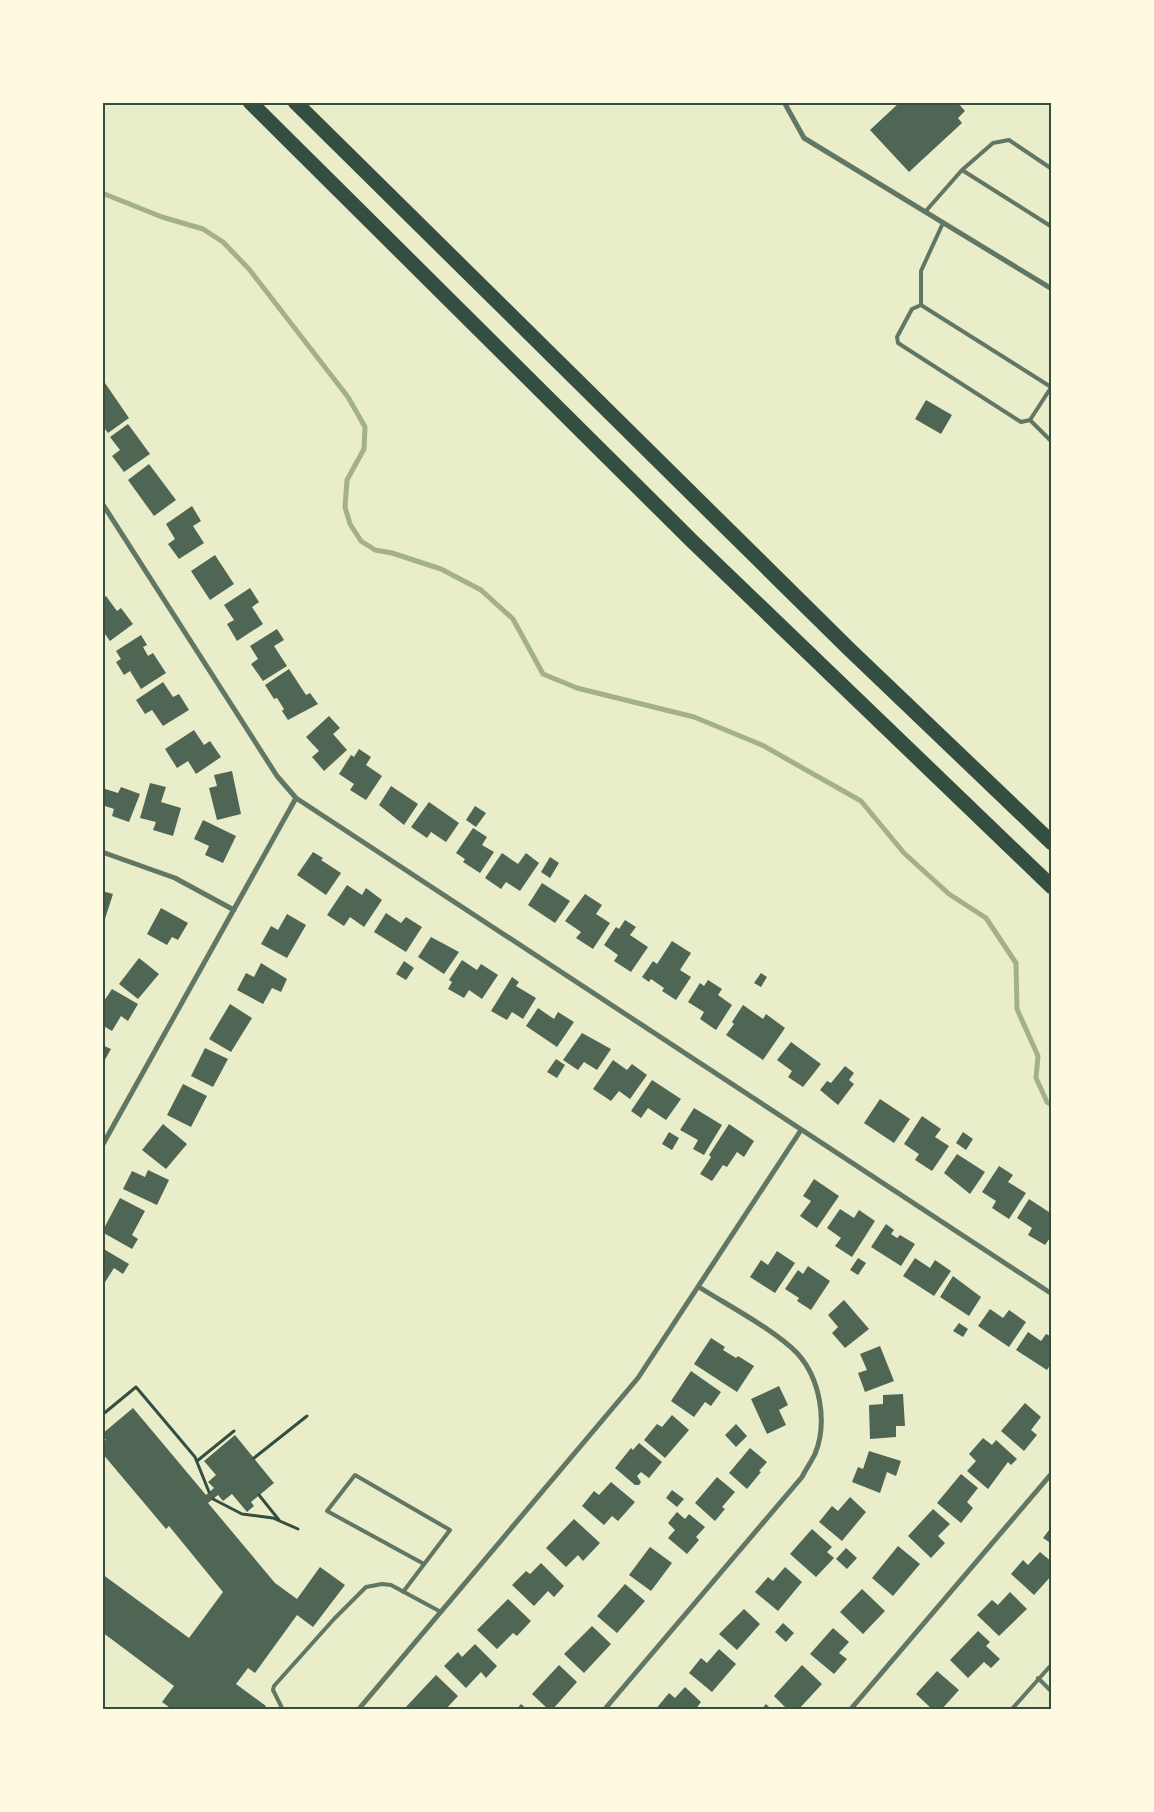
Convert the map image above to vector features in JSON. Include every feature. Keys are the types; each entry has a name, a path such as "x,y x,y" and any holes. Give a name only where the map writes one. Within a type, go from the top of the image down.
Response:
{"highway":[{"path":"250,102 684,534 1052,886"},
{"path":"295,102 848,648 1052,843"}],"street":[{"path":"784,102 804,138 1052,289"},
{"path":"102,503 277,776 296,798 1052,1294"},
{"path":"102,1146 296,798"},
{"path":"102,852 175,878 234,910"},
{"path":"358,1710 624,1396 699,1287 801,1130"},
{"path":"604,1710 802,1477 814,1454 819,1439 821,1413 817,1389 806,1365 797,1353 782,1341 699,1287"},
{"path":"850,1710 1052,1474"}],"lane":[{"path":"925,212 962,170 993,144 1009,140 1052,169"},
{"path":"962,170 1052,227"},
{"path":"921,305 921,271 944,223"},
{"path":"921,305 1051,386 1030,420 1021,422 898,343 896,337 912,309 921,305"},
{"path":"1030,420 1052,442"},
{"path":"403,1592 450,1530 355,1475 327,1511 424,1564"},
{"path":"283,1710 273,1690 274,1686 334,1619 366,1587 382,1584 403,1592 441,1612"},
{"path":"1011,1710 1052,1664"},
{"path":"1038,1678 1052,1692"}],"path":[{"path":"102,1415 136,1387 197,1462 209,1492"},
{"path":"254,1458 307,1416"},
{"path":"197,1462 234,1431"},
{"path":"259,1495 280,1521"},
{"path":"213,1499 242,1514 273,1518 298,1529"}],"building":[{"path":"900,102 957,102 965,111 958,118 962,123 909,172 870,130"},
{"path":"105,383 129,418 108,433 102,425 102,385"},
{"path":"926,400 952,415 941,434 915,419"},
{"path":"128,424 150,454 124,472 112,456 120,450 110,437"},
{"path":"149,464 176,500 154,516 128,480"},
{"path":"192,506 201,521 193,526 204,543 179,559 168,544 175,539 166,524"},
{"path":"215,555 234,584 210,600 191,571"},
{"path":"250,588 259,602 252,607 263,624 237,641 227,624 234,620 224,605"},
{"path":"106,596 117,611 121,608 133,624 110,641 102,630 102,599"},
{"path":"277,629 284,640 274,646 287,666 263,681 251,664 258,659 250,646"},
{"path":"141,635 147,645 143,647 148,656 153,653 166,673 141,689 130,671 124,675 116,662 121,659 116,651"},
{"path":"289,669 306,695 310,693 318,704 288,720 277,698 274,699 265,685"},
{"path":"163,682 173,697 179,694 189,710 163,726 152,710 145,714 136,700"},
{"path":"329,716 340,728 333,734 347,750 324,771 312,757 319,751 306,737"},
{"path":"194,730 204,745 210,741 221,757 196,774 188,761 177,768 165,749"},
{"path":"359,749 371,757 366,765 382,776 366,800 350,790 354,784 339,774 351,755 354,757"},
{"path":"232,771 241,814 217,820 209,788 217,786 214,775"},
{"path":"150,783 166,787 161,802 181,808 173,836 153,830 156,822 140,818"},
{"path":"391,786 418,804 404,825 379,805"},
{"path":"121,787 140,794 129,822 112,816 114,809 102,805 102,788 118,793"},
{"path":"429,802 459,823 446,842 431,832 427,838 411,827"},
{"path":"475,806 486,813 476,827 466,820"},
{"path":"203,820 236,836 223,863 205,855 209,846 194,839"},
{"path":"473,828 487,837 482,845 494,852 480,873 463,862 465,859 456,853"},
{"path":"313,852 323,858 321,860 341,873 326,895 297,875"},
{"path":"502,853 518,864 526,853 539,863 520,891 506,882 501,889 485,878"},
{"path":"550,857 559,863 550,878 541,872"},
{"path":"542,883 570,901 555,923 528,905"},
{"path":"347,885 362,895 366,888 382,900 364,927 350,917 344,926 327,915"},
{"path":"102,891 113,894 103,925 102,925"},
{"path":"585,894 602,905 596,914 610,923 593,949 576,938 581,932 565,921"},
{"path":"161,908 188,923 178,940 172,937 167,945 147,934"},
{"path":"386,913 401,923 406,917 422,927 406,952 374,932"},
{"path":"287,914 306,925 287,958 261,944 271,926 278,930"},
{"path":"625,920 636,927 630,935 648,947 631,972 614,961 618,955 604,945 616,927 619,929"},
{"path":"431,937 459,952 444,974 418,957"},
{"path":"672,941 691,953 680,970 691,977 676,1000 662,991 664,988 651,979 649,982 642,977 653,961 657,964"},
{"path":"139,958 159,974 138,999 119,984"},
{"path":"462,960 477,970 481,964 498,975 482,999 469,990 464,998 448,989 452,982 449,980"},
{"path":"404,961 414,968 406,980 396,974"},
{"path":"261,963 287,979 281,992 272,988 263,1004 237,990 246,973 254,977"},
{"path":"761,973 767,977 761,987 754,983"},
{"path":"512,977 519,982 516,986 536,998 523,1019 512,1012 507,1020 491,1011"},
{"path":"708,980 722,989 718,995 732,1005 716,1030 700,1019 704,1012 688,1002 700,983 704,986"},
{"path":"112,989 138,1004 128,1021 121,1016 112,1031 102,1025 102,1004"},
{"path":"230,1004 252,1018 231,1052 209,1039"},
{"path":"743,1005 763,1019 766,1014 785,1028 763,1060 726,1035 734,1024 732,1022"},
{"path":"538,1008 554,1019 558,1012 574,1022 557,1047 526,1026"},
{"path":"582,1033 611,1049 597,1070 584,1062 578,1070 563,1060"},
{"path":"791,1042 821,1064 803,1087 788,1077 792,1071 777,1060"},
{"path":"102,1045 111,1049 102,1065"},
{"path":"205,1048 228,1059 213,1087 191,1076"},
{"path":"556,1059 565,1065 557,1078 547,1072"},
{"path":"613,1060 627,1070 632,1064 647,1075 630,1099 619,1091 611,1101 593,1089"},
{"path":"845,1066 854,1073 849,1080 854,1084 838,1105 820,1090 827,1081 831,1083"},
{"path":"652,1080 681,1099 666,1120 648,1108 641,1118 631,1111"},
{"path":"183,1084 207,1096 191,1127 167,1115"},
{"path":"880,1099 910,1119 894,1143 864,1123"},
{"path":"694,1108 722,1125 704,1155 693,1149 698,1140 680,1130"},
{"path":"922,1116 941,1129 935,1137 949,1146 932,1171 915,1160 919,1154 904,1144"},
{"path":"163,1124 187,1144 166,1169 142,1150"},
{"path":"729,1124 754,1141 744,1157 737,1152 727,1167 723,1165 712,1181 700,1174 711,1157 709,1155"},
{"path":"669,1132 679,1138 672,1150 662,1144"},
{"path":"963,1132 973,1139 966,1150 956,1143"},
{"path":"957,1154 985,1172 970,1194 944,1173"},
{"path":"999,1166 1013,1175 1008,1182 1026,1193 1009,1219 992,1208 996,1201 982,1192"},
{"path":"148,1170 169,1180 157,1205 123,1189 132,1171 145,1177"},
{"path":"814,1179 839,1196 817,1228 800,1216 811,1201 803,1196"},
{"path":"120,1198 145,1211 132,1235 138,1239 132,1249 102,1232"},
{"path":"1029,1199 1052,1214 1052,1235 1045,1245 1028,1235 1032,1228 1017,1218"},
{"path":"840,1209 854,1218 859,1210 875,1221 852,1257 835,1246 841,1238 827,1228"},
{"path":"886,1224 894,1230 891,1234 897,1238 900,1235 915,1244 901,1266 871,1247"},
{"path":"102,1248 129,1264 123,1274 114,1268 102,1287"},
{"path":"777,1251 795,1263 775,1293 750,1277 761,1260 768,1265"},
{"path":"858,1258 866,1263 858,1275 850,1270"},
{"path":"915,1258 930,1268 935,1260 951,1271 934,1296 903,1276"},
{"path":"808,1266 830,1281 811,1310 797,1301 799,1298 785,1289 798,1270 803,1274"},
{"path":"953,1276 981,1297 969,1316 940,1297"},
{"path":"844,1300 869,1329 845,1348 832,1333 838,1327 828,1315"},
{"path":"990,1309 1003,1318 1009,1310 1026,1322 1009,1347 978,1326"},
{"path":"959,1323 968,1329 963,1337 953,1331"},
{"path":"1028,1332 1041,1341 1046,1334 1052,1337 1052,1362 1047,1370 1016,1350"},
{"path":"711,1338 725,1347 723,1350 736,1358 738,1356 754,1366 737,1392 694,1364"},
{"path":"880,1346 894,1381 865,1392 858,1373 867,1370 860,1354"},
{"path":"691,1371 721,1392 711,1406 705,1402 694,1417 671,1401"},
{"path":"779,1386 788,1405 779,1410 786,1425 767,1434 751,1399"},
{"path":"903,1394 905,1426 896,1426 896,1437 870,1439 869,1405 883,1404 883,1395"},
{"path":"1025,1403 1041,1417 1031,1430 1037,1435 1024,1451 1001,1431"},
{"path":"133,1408 206,1495 214,1488 208,1482 216,1475 204,1461 235,1435 274,1483 251,1502 254,1506 247,1512 232,1494 223,1501 218,1495 208,1503 275,1583 297,1599 320,1567 345,1585 313,1627 297,1615 255,1673 248,1668 236,1684 266,1706 263,1710 173,1710 162,1702 174,1686 102,1632 102,1574 189,1638 223,1592 169,1526 166,1529 102,1453 102,1442 106,1440 102,1434"},
{"path":"672,1415 689,1430 665,1458 644,1440 657,1424 662,1427"},
{"path":"736,1424 747,1436 736,1447 725,1435"},
{"path":"983,1438 992,1445 996,1440 1017,1459 1011,1465 1008,1462 988,1489 967,1471 976,1461 969,1454"},
{"path":"639,1443 662,1462 649,1478 641,1472 637,1476 641,1482 639,1485 635,1485 615,1468 631,1448 633,1450"},
{"path":"750,1448 767,1462 747,1489 729,1473"},
{"path":"869,1451 901,1461 896,1476 887,1472 880,1493 852,1482 858,1467 863,1469"},
{"path":"961,1474 978,1488 967,1502 973,1508 961,1523 937,1503"},
{"path":"717,1477 735,1492 722,1507 725,1509 715,1521 695,1503"},
{"path":"611,1482 635,1502 618,1521 612,1516 604,1525 582,1506 594,1491 599,1495"},
{"path":"672,1490 684,1499 677,1507 666,1498"},
{"path":"850,1497 866,1512 842,1541 819,1522 832,1506 838,1511"},
{"path":"933,1509 950,1524 938,1536 945,1543 931,1558 908,1536"},
{"path":"677,1512 685,1519 689,1514 705,1527 696,1537 699,1540 687,1554 668,1538 675,1530 668,1523"},
{"path":"574,1519 600,1543 583,1561 578,1555 566,1567 546,1548"},
{"path":"1052,1526 1052,1544 1043,1538"},
{"path":"812,1529 832,1547 827,1552 834,1558 816,1577 790,1554"},
{"path":"898,1546 920,1564 893,1596 872,1578"},
{"path":"650,1547 672,1563 651,1591 629,1575"},
{"path":"846,1548 857,1558 847,1569 836,1559"},
{"path":"1040,1552 1052,1562 1052,1575 1034,1595 1011,1574 1023,1560 1028,1565"},
{"path":"541,1563 564,1586 554,1597 548,1591 534,1606 512,1585 526,1571 530,1574"},
{"path":"785,1567 802,1582 778,1611 755,1592 768,1577 773,1581"},
{"path":"625,1584 645,1601 617,1633 597,1616"},
{"path":"862,1589 885,1611 863,1634 840,1612"},
{"path":"1010,1592 1027,1609 999,1636 977,1615 992,1600 998,1605"},
{"path":"508,1599 531,1621 517,1636 513,1633 497,1649 477,1630"},
{"path":"744,1609 760,1624 737,1650 719,1634"},
{"path":"783,1623 794,1633 786,1642 775,1632"},
{"path":"592,1626 611,1644 584,1673 564,1654"},
{"path":"833,1628 849,1642 839,1653 847,1659 834,1674 810,1654"},
{"path":"978,1631 990,1642 986,1646 1000,1659 991,1668 984,1662 968,1678 950,1660"},
{"path":"475,1644 497,1666 486,1678 481,1672 466,1688 444,1666 458,1652 462,1657"},
{"path":"719,1649 736,1664 712,1692 689,1673 701,1658 707,1663"},
{"path":"559,1665 577,1682 552,1710 549,1710 532,1694"},
{"path":"802,1665 822,1684 798,1710 788,1710 774,1696"},
{"path":"937,1671 959,1690 941,1710 933,1710 916,1694"},
{"path":"436,1675 458,1696 445,1710 407,1710 405,1708"},
{"path":"685,1687 701,1702 695,1710 655,1710 669,1693 675,1698"},
{"path":"521,1704 528,1710 516,1710"},
{"path":"766,1704 772,1710 761,1710"}],"waterway":[{"path":"102,193 162,217 203,229 223,242 249,269 348,397 365,427 364,449 347,480 345,507 350,524 361,541 375,550 392,553 441,569 481,590 513,619 543,674 577,688 694,717 762,745 861,801 904,853 949,894 986,918 1016,963 1017,1009 1038,1056 1036,1078 1047,1102 1052,1105"}]}
